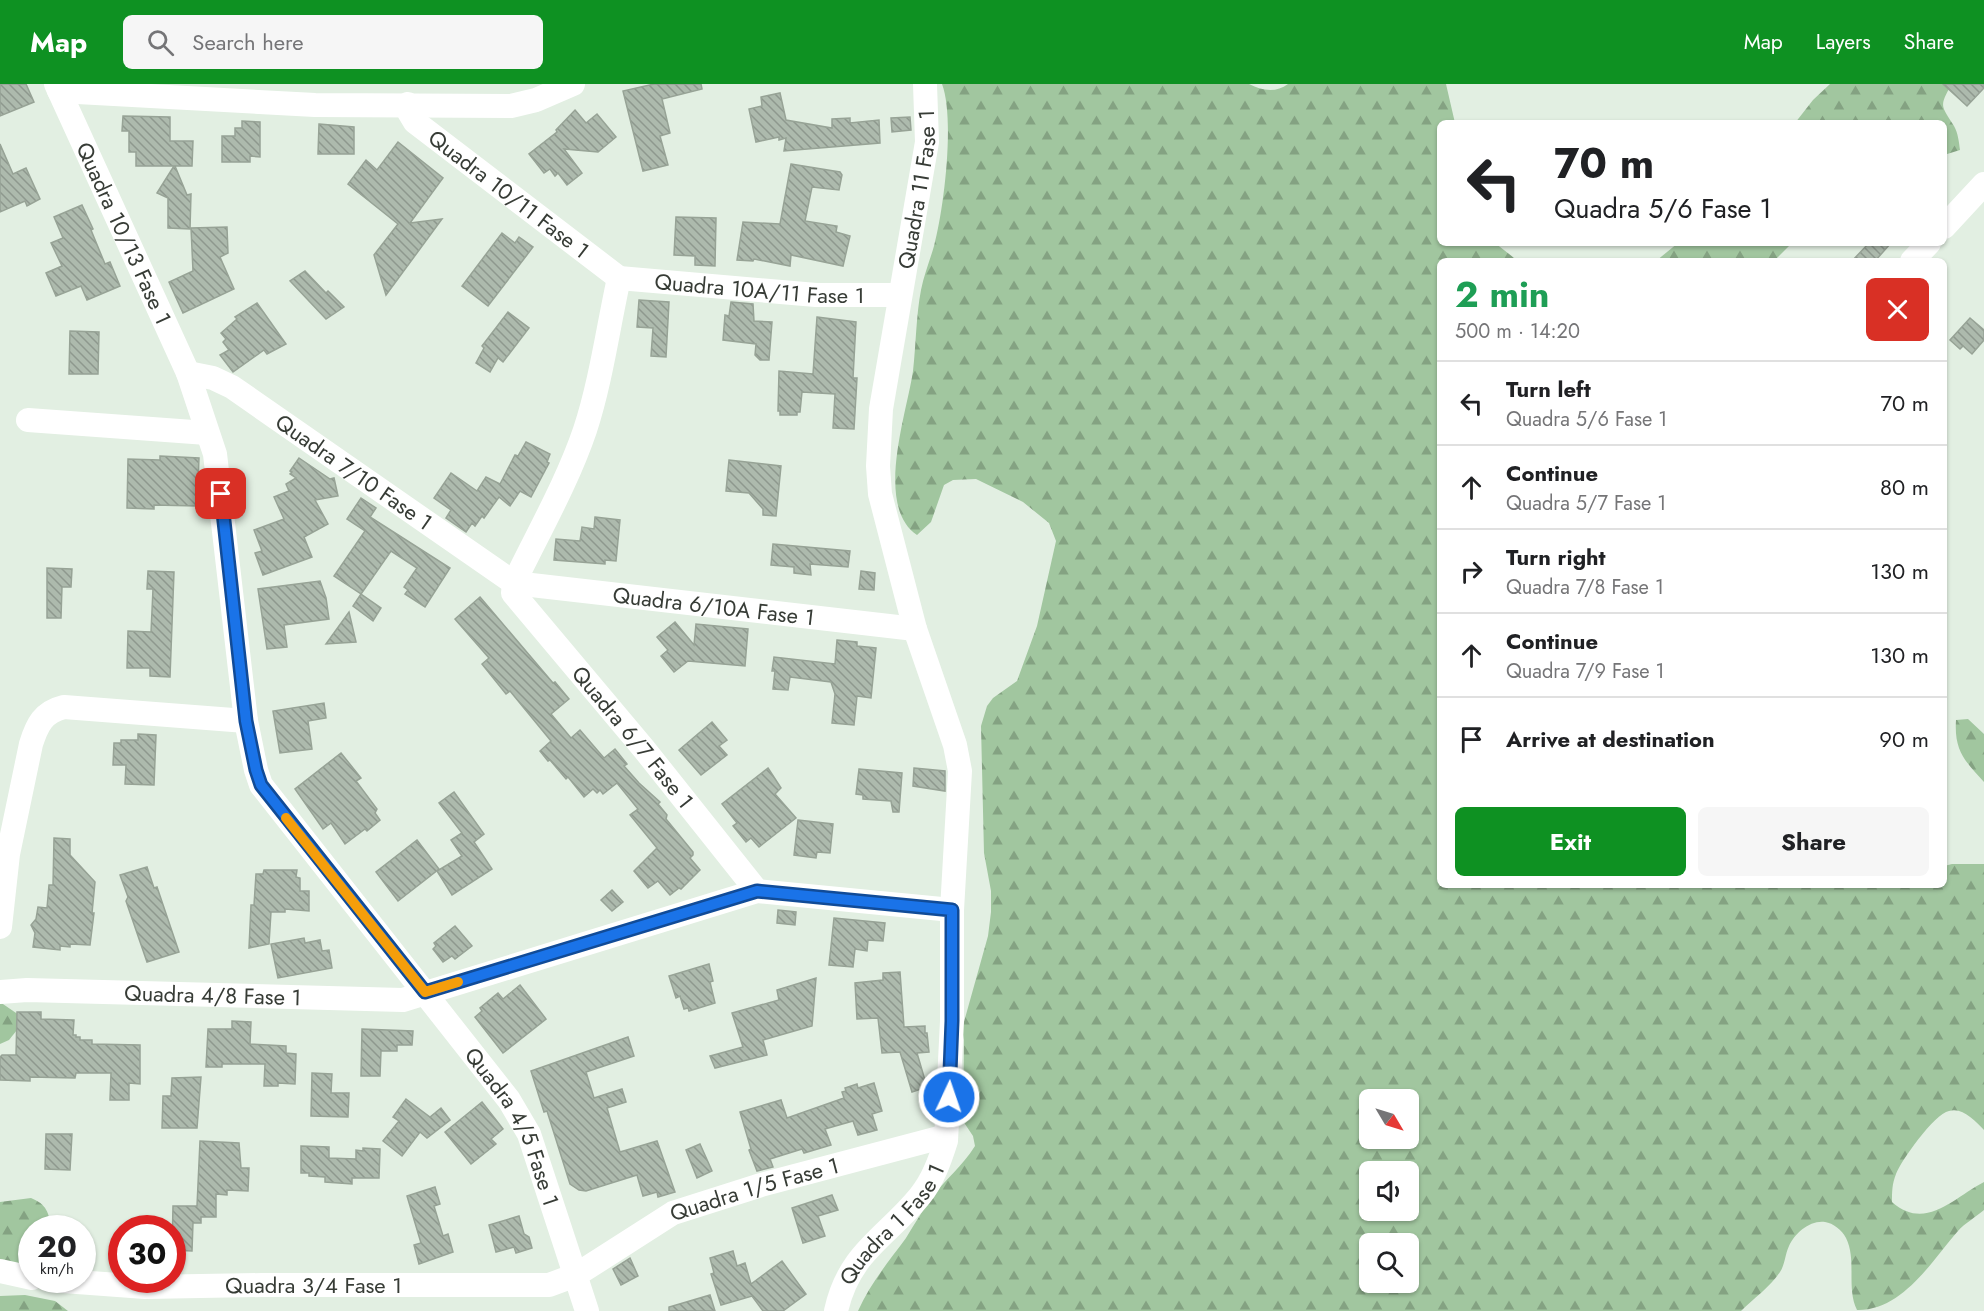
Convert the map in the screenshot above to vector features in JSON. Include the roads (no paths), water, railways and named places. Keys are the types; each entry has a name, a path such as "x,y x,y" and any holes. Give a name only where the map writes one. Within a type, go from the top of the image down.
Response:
{"street":[{"path":"57,88 315,105 511,106 536,100 573,84"},
{"name":"Quadra 11 Fase 1","path":"915,629 882,502 878,466 881,409 927,142 925,84"},
{"name":"Quadra 10/13 Fase 1","path":"57,88 188,373 215,454 219,472 246,721"},
{"name":"Quadra 10/11 Fase 1","path":"408,104 414,122 619,278"},
{"path":"1947,223 1984,184"},
{"path":"1915,258 1926,246"},
{"path":"514,583 585,430 619,278"},
{"name":"Quadra 10A/11 Fase 1","path":"619,278 816,295 900,295"},
{"name":"Quadra 7/10 Fase 1","path":"188,373 213,378 232,387 514,583"},
{"path":"28,420 207,433"},
{"name":"Quadra 6/10A Fase 1","path":"514,583 915,629"},
{"name":"Quadra 6/7 Fase 1","path":"514,583 512,588 515,597 644,749 757,891"},
{"name":"Quadra 1 Fase 1","path":"836,1311 840,1291 855,1263 912,1205 929,1183 940,1160 946,1136 951,1043 952,910 960,771 955,745 915,629"},
{"path":"0,927 4,852 31,744 36,728 45,715 64,707 246,721"},
{"name":"Quadra 4/5 Fase 1","path":"246,721 261,785 510,1100 521,1118 529,1134 587,1311"},
{"path":"757,891 952,910"},
{"name":"Quadra 4/8 Fase 1","path":"0,992 27,990 403,1000 757,891"},
{"name":"Quadra 1/5 Fase 1","path":"576,1275 673,1213 761,1185 946,1136"},
{"path":"0,1271 18,1275"},
{"name":"Quadra 3/4 Fase 1","path":"96,1283 145,1287 549,1285 576,1275"}]}
